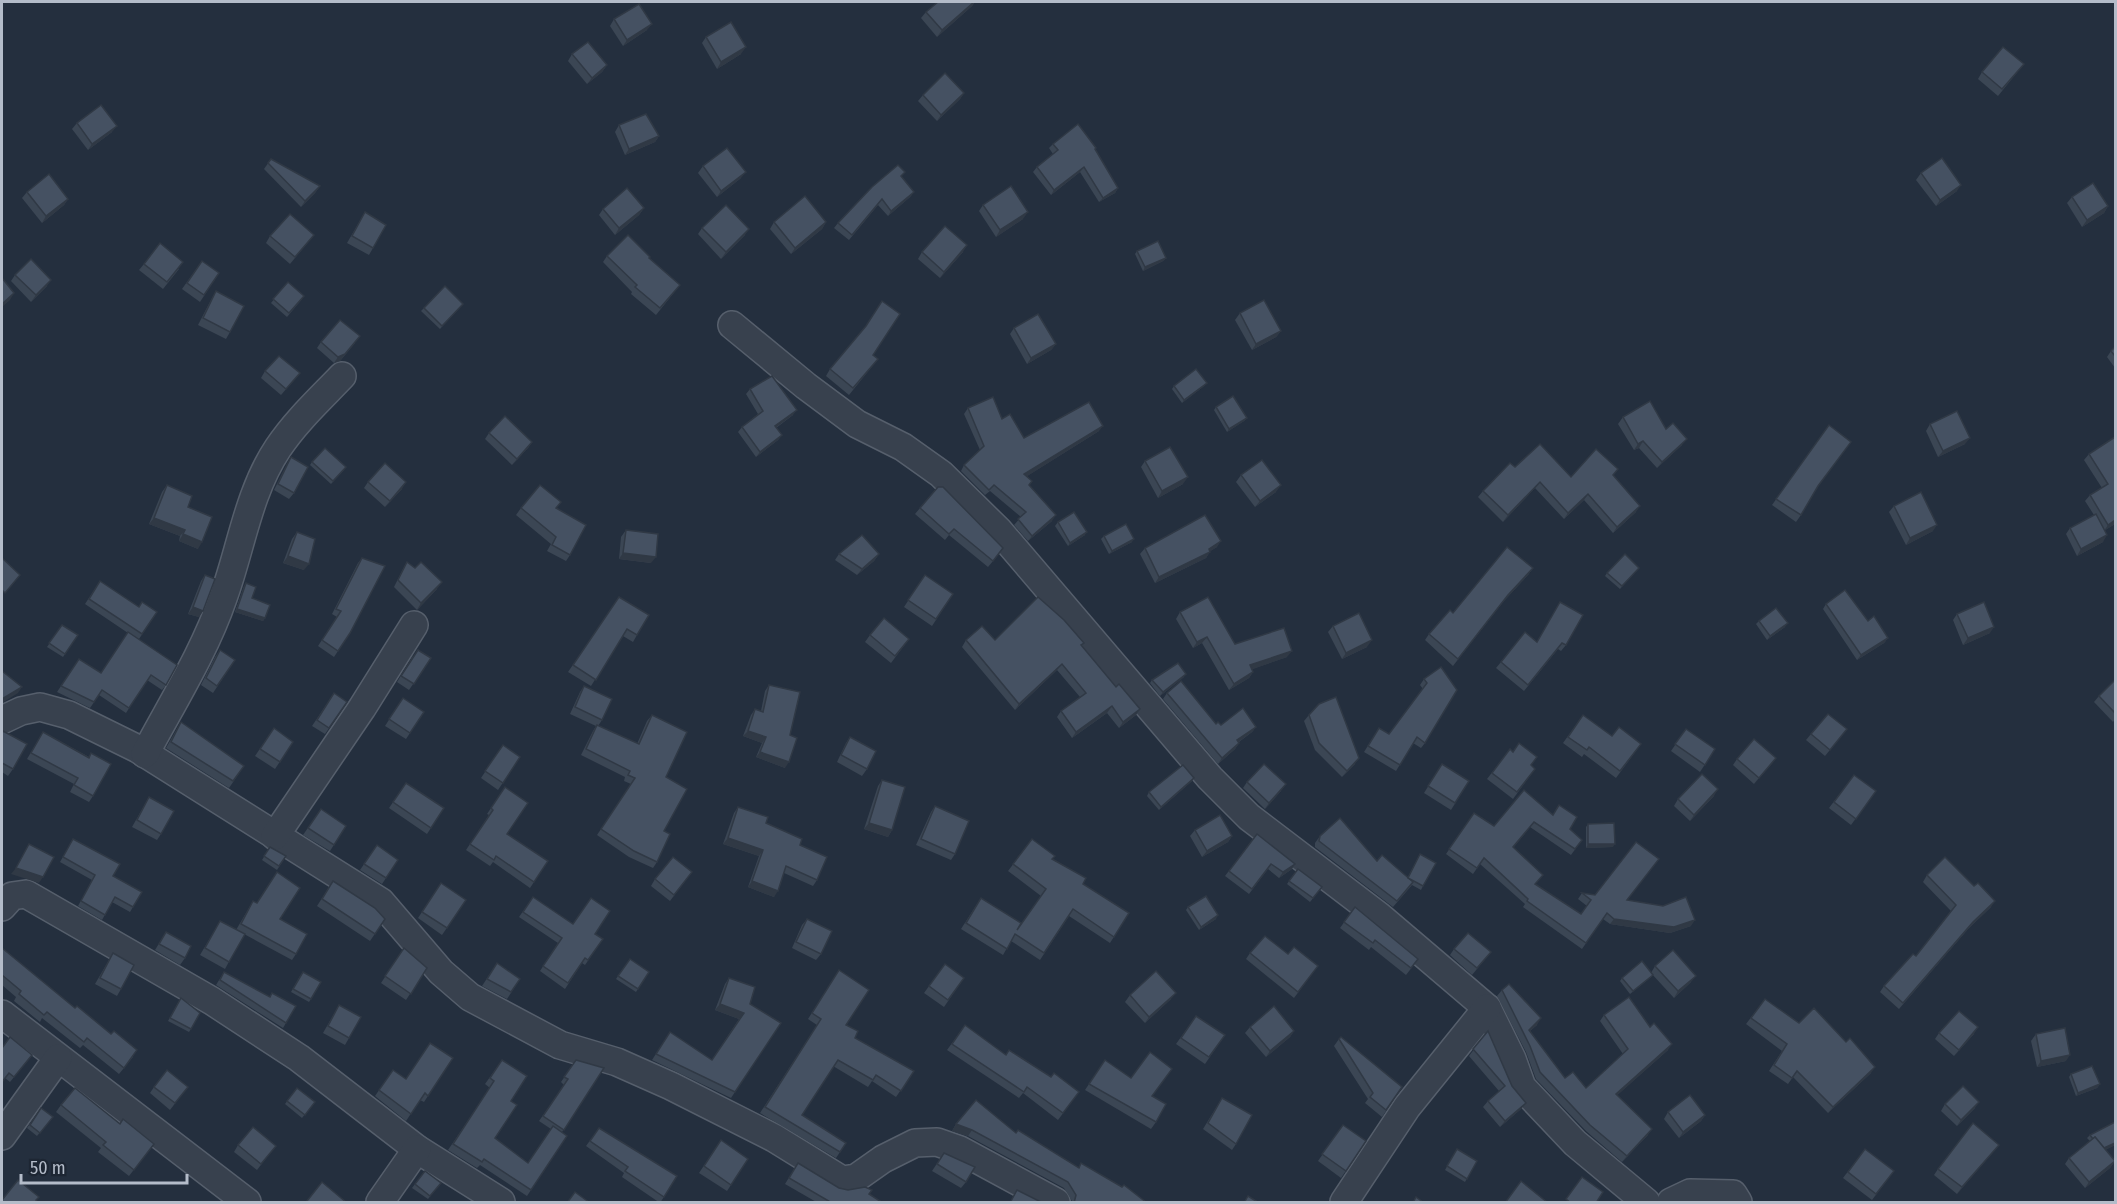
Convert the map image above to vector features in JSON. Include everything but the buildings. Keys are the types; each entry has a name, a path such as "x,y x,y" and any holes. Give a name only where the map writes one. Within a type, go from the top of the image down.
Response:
{"street":[{"path":"732,325 806,386 857,424 903,447 941,474 999,531 1210,778 1249,817 1379,916 1486,1008 1512,1059 1522,1087 1575,1143 1646,1203"},
{"path":"145,754 202,647 223,599 250,507 277,449 342,376"},
{"path":"275,836 362,708 414,625"},
{"path":"2,720 21,711 40,707 69,715 145,754 381,902 441,972 470,997 560,1045 617,1062 671,1086 774,1138 842,1180 856,1178 915,1143 937,1142 960,1150 1056,1203"},
{"path":"2,907 12,896 26,894 212,1001 299,1058 417,1149 501,1203"},
{"path":"1344,1203 1407,1107 1486,1008"},
{"path":"2,1014 247,1203"},
{"path":"2,1136 58,1058"},
{"path":"380,1203 417,1149"},
{"path":"1671,1203 1690,1193 1733,1194 1738,1203"}]}
